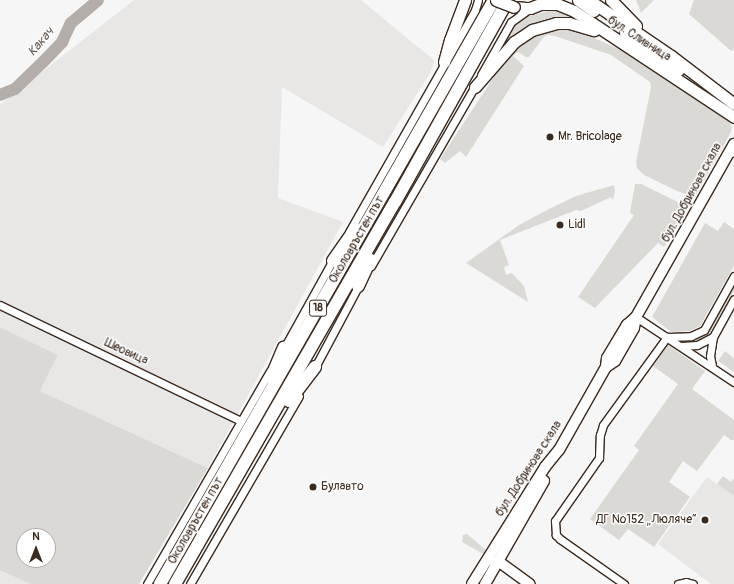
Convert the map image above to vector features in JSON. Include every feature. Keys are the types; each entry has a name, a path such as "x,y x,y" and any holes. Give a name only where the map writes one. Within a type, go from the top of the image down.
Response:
{"highway":[{"name":"Околовръстен път","path":"160,584 495,0"},
{"name":"Околовръстен път","path":"175,584 511,4"},
{"path":"333,261 391,180"},
{"path":"358,286 395,202"},
{"path":"246,436 284,348"},
{"path":"258,442 315,366"}],"main road":[{"path":"444,62 450,40 465,0"},
{"path":"495,0 530,8 546,2"},
{"path":"611,0 653,44"},
{"name":"бул. Сливница","path":"584,1 653,44 734,104"},
{"name":"бул. Сливница","path":"584,1 674,68 712,88"},
{"name":"бул. Сливница","path":"546,2 563,6 734,117"},
{"path":"475,86 514,42 532,30 556,24 569,24 583,26 610,36"},
{"name":"бул. Сливница","path":"674,68 697,92"},
{"name":"бул. Добринова скала","path":"472,584 545,467 559,450 606,367 615,361 634,328 636,317 733,148"},
{"path":"485,584 551,469 559,450"},
{"path":"494,547 498,561"},
{"path":"486,560 498,561 530,584"}],"street":[{"name":"Околовръстен път","path":"147,584 284,348 444,62 476,10 478,0"},
{"name":"Околовръстен път","path":"190,584 315,366 358,286 511,22 530,8"},
{"path":"667,337 691,336 704,330 734,276"},
{"path":"712,366 710,356 713,337 734,299"},
{"name":"Шеовица","path":"0,305 241,420"},
{"path":"636,317 734,382"},
{"path":"624,584 560,539 556,535 554,521 599,458 600,435 603,425 667,337"},
{"path":"681,346 703,343 713,337"},
{"path":"678,584 686,582 693,584"}],"shaded area":[{"path":"134,0 361,0 435,61 429,75 383,147 282,87 278,198 343,222 208,468 40,391 58,355 0,327 0,105"},
{"path":"636,0 654,0 641,13"},
{"path":"694,0 734,0 734,49 731,51 689,14"},
{"path":"556,9 585,22 553,21 492,60 517,19"},
{"path":"557,29 579,31 623,51 686,91 729,121 732,128 730,134 697,194 688,195 675,190 644,175 637,168 636,162 651,87 650,82 611,55 555,36 547,35 543,38 529,57 526,57 518,52 513,56 524,66 466,157 460,151 445,163 440,159 509,54 522,42 535,34"},
{"path":"635,184 641,184 676,201 683,208 683,217 664,247 658,243 595,308 578,297 634,215 630,213"},
{"path":"614,185 615,191 613,200 611,197 581,211 576,210 500,240 509,265 504,267 506,275 512,273 524,286 528,302 466,263 519,225 547,210 576,196"},
{"path":"724,222 734,229 734,266 700,326 690,331 671,332 652,317 705,223 718,231"},
{"path":"734,283 734,291 709,335 692,343 691,339 706,332"},
{"path":"0,327 58,355 40,391 208,468 139,584 30,584 0,570"},
{"path":"668,345 705,371 692,389 734,420 734,440 731,440 724,435 697,471 683,461 669,482 690,497 654,547 628,529 619,540 590,519 639,450 634,446 678,384 653,366"},
{"path":"725,351 734,358 734,372 718,361"},
{"path":"723,476 731,482 734,478 734,496 717,484"},
{"name":"ДГ №152 „Люляче“","path":"707,477 734,496 734,584 711,584 658,544"},
{"path":"467,534 487,551 485,555 462,542 463,535"},
{"path":"0,570 30,584 0,584"}],"waterway":[{"name":"Какач","path":"0,95 15,89 43,62 62,42 71,23 98,0"}],"place":[{"name":"Mr. Bricolage","path":"550,137"},
{"name":"Lidl","path":"560,225"},
{"name":"Булавто","path":"313,487"},
{"name":"ДГ №152 „Люляче“","path":"705,520"}]}
